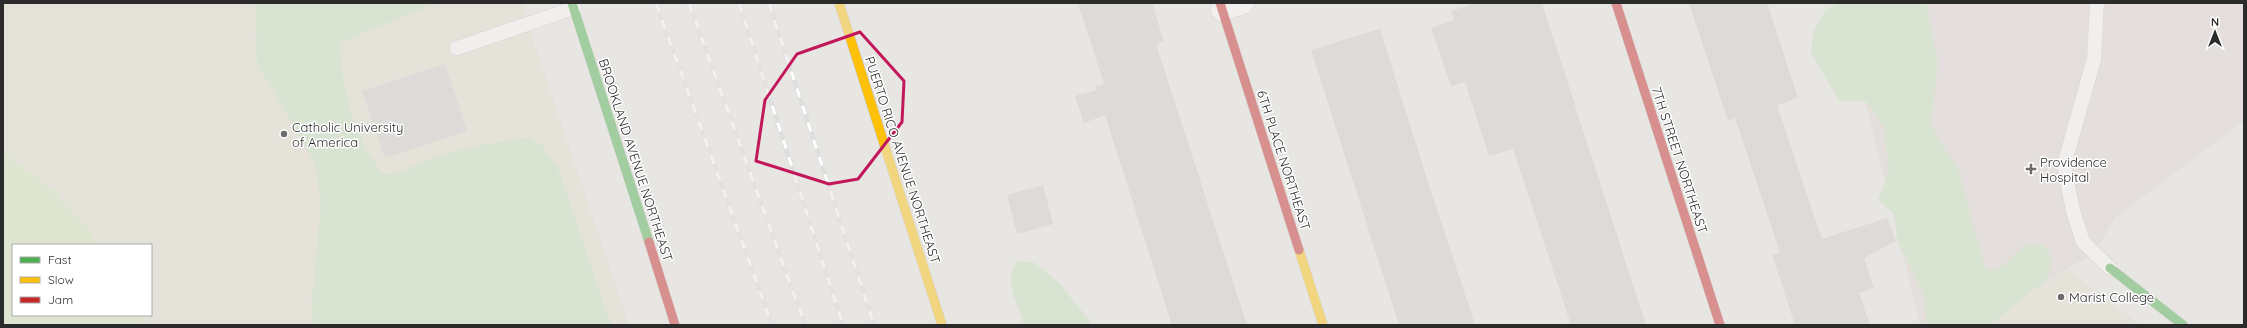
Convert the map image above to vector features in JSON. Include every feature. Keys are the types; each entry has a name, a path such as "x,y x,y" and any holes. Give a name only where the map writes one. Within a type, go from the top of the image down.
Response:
{"street":[{"name":"PUERTO RICO AVENUE NORTHEAST","path":"839,3 942,325"},
{"path":"1221,7 1243,3"},
{"name":"7TH STREET NORTHEAST","path":"1616,3 1720,325"},
{"name":"BROOKLAND AVENUE NORTHEAST","path":"573,5 675,325"},
{"name":"6TH PLACE NORTHEAST","path":"1221,7 1323,325"},
{"path":"2110,268 2183,325"}],"lane":[{"path":"2097,3 2094,59 2064,165 2073,211 2083,242 2110,268"},
{"path":"457,48 573,5"}],"highlighted area":[{"path":"860,32 904,81 902,122 858,179 829,184 756,161 765,100 797,54"}],"shaded area":[{"name":"Catholic University of America","path":"3,3 521,3 629,325 3,325"},
{"name":"Providence Hospital","path":"1841,3 2244,3 2244,121 2116,217 2094,253 1973,325 1920,325"},
{"name":"Marist College","path":"2068,269 2140,325 1970,325"}],"green space":[{"path":"255,3 436,3 340,43 343,76 347,94 365,147 374,162 384,174 398,172 429,159 446,154 495,143 530,137 542,145 557,166 605,308 613,325 314,325 311,311 321,202 315,163 257,63"},
{"path":"1838,3 1926,3 1938,63 1931,125 1959,171 1985,267 1992,270 2001,267 2027,243 2044,245 2053,258 2047,279 1989,325 1927,325 1924,296 1897,240 1895,215 1878,200 1889,172 1884,128 1866,101 1839,101 1811,53 1814,29 1826,10"},
{"path":"3,151 56,193 89,230 97,244 12,244 12,316 141,316 146,325 3,325"},
{"path":"1018,261 1035,263 1059,283 1093,325 1019,325 1023,318 1014,296 1011,281 1011,274"}],"building":[{"path":"1078,3 1152,3 1164,42 1156,44 1247,325 1172,325 1105,115 1084,123 1075,96 1097,90 1095,86 1104,84"},
{"path":"1476,3 1542,3 1646,325 1571,325 1513,149 1489,156 1465,82 1451,86 1431,28 1454,20 1451,11"},
{"path":"1689,3 1767,3 1798,98 1777,105 1822,239 1887,218 1896,241 1864,258 1874,288 1859,293 1870,325 1795,325 1772,255 1780,252 1735,118 1728,121"},
{"path":"1380,29 1475,325 1399,325 1311,50"},
{"path":"445,64 467,131 385,158 362,91"},
{"path":"1043,185 1053,224 1017,234 1007,195"}],"railway":[{"path":"656,3 772,325"},
{"path":"689,3 805,325"},
{"path":"739,3 843,325"},
{"path":"769,3 874,325"}],"traffic: fast":[{"path":"572,3 649,242"},
{"path":"2110,268 2183,325"}],"traffic: slow":[{"path":"839,3 942,325"},
{"path":"1299,250 1323,325"}],"traffic: jam":[{"path":"1220,3 1299,250"},
{"path":"1616,3 1720,325"},
{"path":"649,242 675,325"}],"place":[{"name":"Catholic University of America","path":"284,134"},
{"name":"Providence Hospital","path":"2031,169"},
{"name":"Marist College","path":"2061,297"}]}
